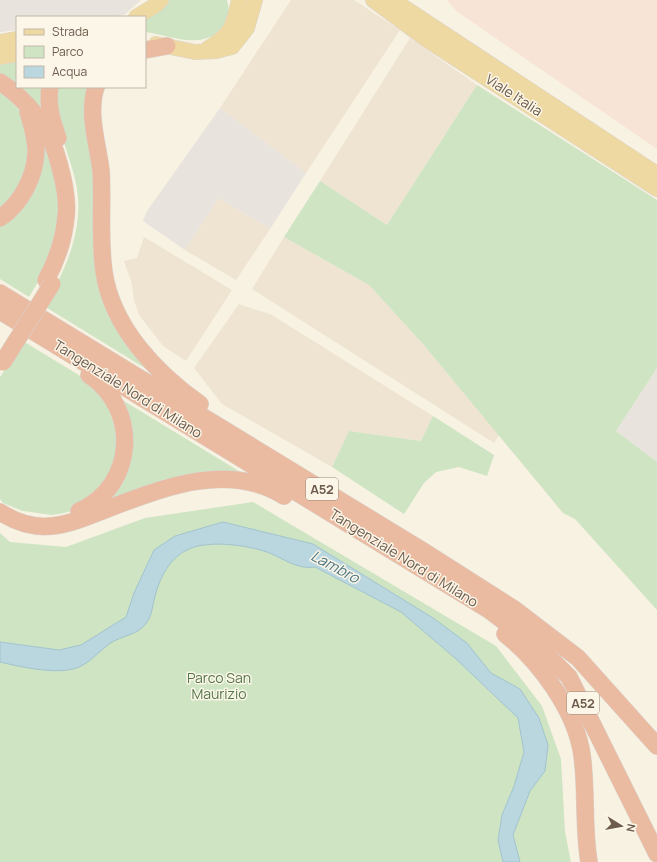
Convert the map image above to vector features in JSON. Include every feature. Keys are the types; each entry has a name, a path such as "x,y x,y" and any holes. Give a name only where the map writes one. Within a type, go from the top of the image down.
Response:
{"highway":[{"path":"146,50 167,46"},
{"path":"0,82 9,88 37,115 54,151 65,185 67,200 66,216 60,250 49,282"},
{"path":"1,361 66,253 73,217 73,200 68,166 50,112 48,96 50,88"},
{"path":"96,88 93,96 93,111 100,162 102,249 108,291 119,316 153,365 210,412 221,427"},
{"path":"0,218 20,199 34,168 35,139 27,106"},
{"name":"Tangenziale Nord di Milano","path":"0,293 423,551 514,609 578,658 657,746"},
{"name":"Tangenziale Nord di Milano","path":"0,311 432,576 512,626 543,650 569,677 657,854"},
{"path":"0,321 103,386 118,409 125,436 122,465 115,479 98,501 86,508 63,517 40,519 20,515 0,504"},
{"path":"0,512 18,521 51,526 73,522 178,484 200,480 240,480 262,485 280,494 388,560 432,576 465,606 493,624 513,640 543,673 562,701 576,734 582,753 589,862"}],"main road":[{"path":"140,16 151,0"},
{"path":"140,16 161,0"},
{"path":"146,42 184,51 202,52 232,47 247,28 255,0"},
{"path":"367,0 395,17"},
{"name":"Viale Italia","path":"373,0 395,17 657,189"},
{"name":"Viale Italia","path":"393,0 657,174"},
{"path":"202,52 224,38 233,24 236,5"},
{"path":"0,42 16,39"},
{"path":"0,57 16,54"}],"shaded area":[{"path":"0,0 141,0 124,15 118,16 16,16 16,30 0,32"},
{"path":"291,0 354,0 400,30 306,173 220,108"},
{"path":"447,0 657,0 657,149 456,11"},
{"path":"410,38 477,85 387,225 320,181"},
{"path":"220,108 306,173 270,229 219,198 185,250 143,221 147,211"},
{"path":"219,198 270,229 236,280 185,250"},
{"path":"144,237 232,290 186,361 163,346 139,315 134,300 132,284 124,261 137,258"},
{"path":"284,237 369,285 423,344 499,435 494,443 252,289"},
{"path":"239,304 272,315 433,416 421,441 349,431 332,467 222,404 194,368"},
{"path":"657,368 657,462 616,431"}],"green space":[{"path":"164,0 227,0 227,17 223,26 215,34 207,38 197,40 186,40 146,32 146,16"},
{"path":"16,59 16,86 0,74 0,61"},
{"path":"477,85 657,200 657,368 616,431 657,462 657,610 575,519 563,513 423,344 369,285 284,237 320,181 387,225"},
{"path":"18,88 43,88 45,117"},
{"path":"57,88 89,88 96,195 93,226 96,259 148,370 44,306 58,281 70,254 77,226 77,187 58,117"},
{"path":"0,90 22,114 31,147 29,172 0,213"},
{"path":"43,142 54,164 60,226 41,277 29,297 0,279 0,227 9,220"},
{"path":"23,341 95,385 104,394 120,444 106,487 78,509 64,513 52,515 23,511 3,503 0,499 0,377"},
{"path":"124,401 242,473 106,501 130,420"},
{"path":"433,416 494,455 487,476 459,467 436,472 424,483 404,514 332,467 349,431 421,441"},
{"name":"Parco San Maurizio","path":"253,502 496,646 542,706 561,759 565,832 571,862 0,862 0,533 10,542 66,547 145,518"}],"water":[{"name":"Lambro","path":"223,522 313,544 433,618 467,643 491,673 520,689 539,718 548,745 545,771 530,791 513,835 520,862 503,862 498,840 502,815 514,786 524,752 518,718 455,658 401,612 315,567 302,567 267,552 249,547 228,544 197,546 176,557 167,568 157,589 150,617 146,624 138,631 114,641 83,665 75,669 54,671 0,662 0,642 59,650 81,645 126,617 134,593 154,550 175,536"}]}
